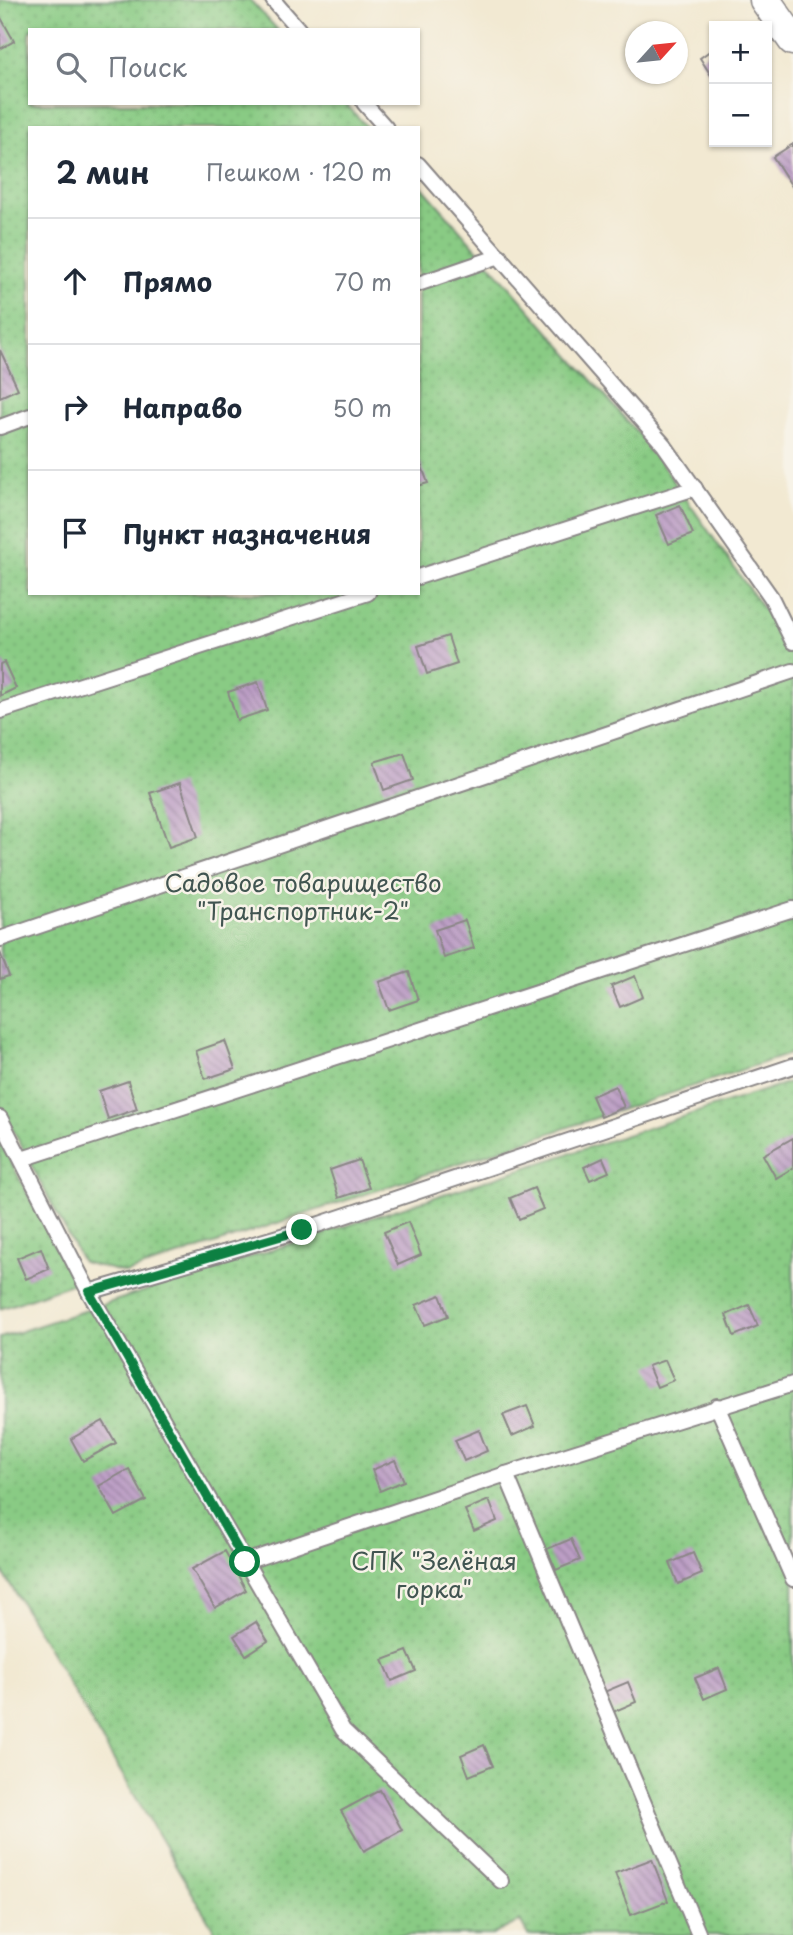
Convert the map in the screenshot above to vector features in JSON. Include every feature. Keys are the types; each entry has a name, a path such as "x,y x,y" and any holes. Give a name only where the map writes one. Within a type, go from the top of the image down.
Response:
{"street":[{"path":"765,0 793,40"}],"lane":[{"path":"273,0 297,28"},
{"path":"367,105 384,126"},
{"path":"420,166 664,445 771,597 793,642"},
{"path":"420,283 500,256"},
{"path":"0,427 28,417"},
{"path":"420,576 695,488"},
{"path":"0,711 362,595"},
{"path":"0,939 793,671"},
{"path":"22,1159 793,909"},
{"path":"89,1292 302,1230 793,1066"},
{"path":"0,1118 89,1292 343,1730 501,1881"},
{"path":"245,1562 506,1474 793,1384"},
{"path":"717,1406 793,1579"},
{"path":"506,1474 699,1935"}],"green space":[{"name":"Садовое товарищество \"Транспортник-2\"","path":"0,0 250,0 276,28 28,28 28,105 347,105 366,126 28,126 28,595 420,595 420,184 649,446 775,626 793,659 793,1053 126,1273 82,1262 0,1105"},
{"name":"СПК \"Зелёная горка\"","path":"793,1081 793,1935 528,1935 520,1921 492,1935 217,1935 0,1567 0,1338"},
{"path":"0,1141 74,1283 0,1309"}],"building":[{"path":"0,16 14,41 0,49"},
{"path":"709,52 709,72 700,58"},
{"path":"793,144 793,188 773,157"},
{"path":"0,350 18,389 0,397"},
{"path":"420,461 428,483 420,485"},
{"path":"680,505 693,534 669,544 656,515"},
{"path":"448,636 457,664 427,674 418,646"},
{"path":"4,662 16,688 0,696 0,664"},
{"path":"258,682 267,710 237,720 228,692"},
{"path":"404,753 413,780 384,790 374,762"},
{"path":"180,783 198,837 169,847 150,793"},
{"path":"465,920 474,948 444,958 435,930"},
{"path":"0,952 9,976 0,979"},
{"path":"409,972 418,1000 389,1010 379,982"},
{"path":"635,976 643,997 620,1007 611,986"},
{"path":"225,1041 235,1069 205,1079 196,1051"},
{"path":"128,1081 137,1109 108,1119 99,1091"},
{"path":"615,1086 624,1107 601,1117 592,1096"},
{"path":"793,1138 793,1168 776,1178 763,1155"},
{"path":"603,1158 609,1172 590,1180 584,1167"},
{"path":"359,1160 369,1188 339,1198 330,1170"},
{"path":"534,1188 543,1209 519,1219 510,1198"},
{"path":"408,1222 421,1255 398,1265 384,1232"},
{"path":"41,1248 49,1269 26,1279 17,1258"},
{"path":"440,1295 448,1316 425,1325 416,1305"},
{"path":"749,1305 758,1326 734,1336 726,1315"},
{"path":"665,1360 674,1380 657,1387 648,1366"},
{"path":"527,1406 535,1426 512,1436 503,1415"},
{"path":"103,1421 116,1443 83,1461 71,1439"},
{"path":"479,1430 487,1451 464,1461 455,1440"},
{"path":"395,1460 404,1481 380,1491 372,1470"},
{"path":"129,1469 146,1500 116,1516 99,1486"},
{"path":"489,1500 497,1521 474,1531 465,1510"},
{"path":"571,1539 580,1560 556,1570 547,1549"},
{"path":"225,1551 246,1590 215,1608 192,1569"},
{"path":"693,1553 702,1574 678,1584 670,1563"},
{"path":"256,1622 268,1641 246,1655 234,1636"},
{"path":"407,1651 416,1671 392,1681 383,1660"},
{"path":"719,1668 727,1689 704,1699 695,1678"},
{"path":"628,1682 636,1702 613,1712 604,1692"},
{"path":"484,1745 493,1766 469,1776 461,1755"},
{"path":"380,1790 402,1830 364,1851 341,1811"},
{"path":"652,1859 668,1901 631,1915 615,1873"}],"route":[{"path":"245,1562 89,1292 302,1230"}]}
